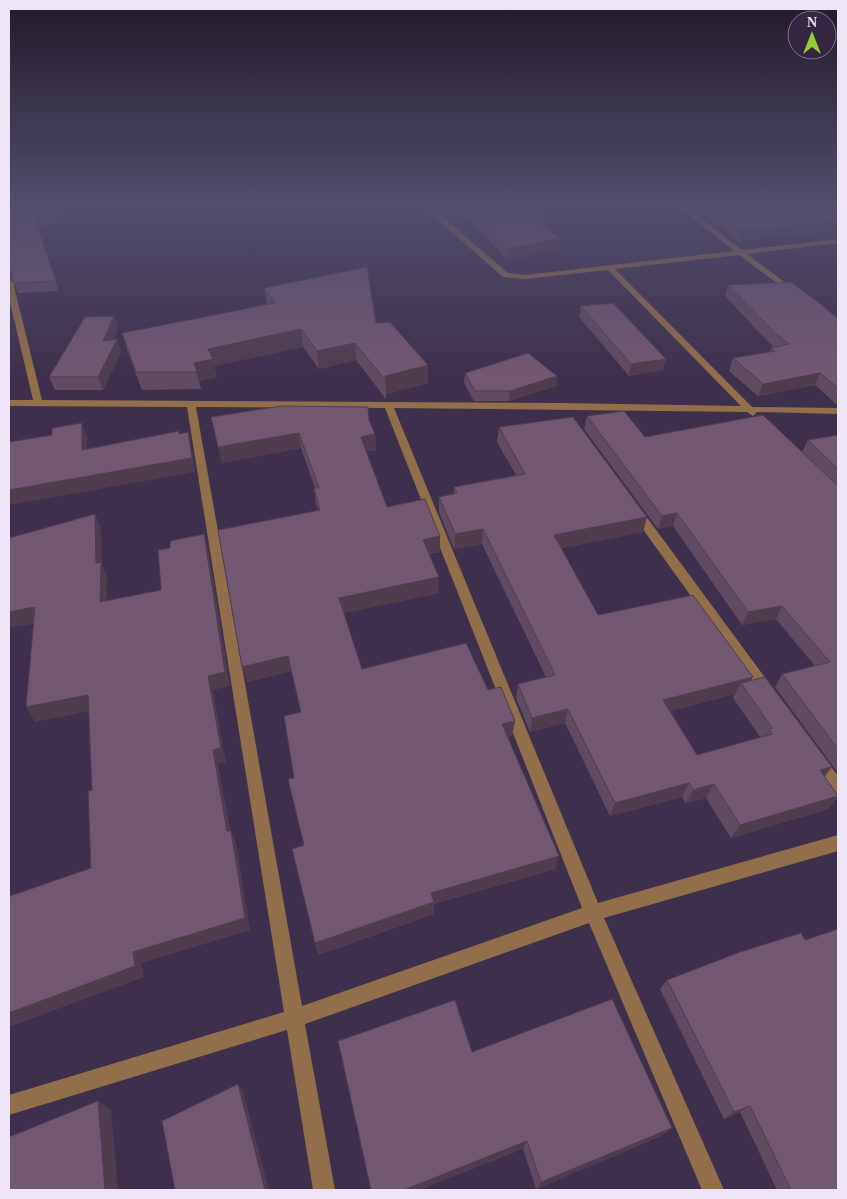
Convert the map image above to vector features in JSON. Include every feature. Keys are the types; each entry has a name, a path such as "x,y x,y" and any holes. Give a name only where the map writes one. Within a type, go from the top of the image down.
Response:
{"street":[{"path":"491,262 506,275 525,277 659,262"},
{"path":"753,262 797,297"},
{"path":"610,268 764,423"},
{"path":"9,282 38,403"},
{"path":"9,403 389,407 560,406 838,410"},
{"path":"191,404 324,1190"},
{"path":"560,406 572,422"},
{"path":"389,407 593,913 713,1190"},
{"path":"630,502 774,701"},
{"path":"809,748 838,788"},
{"path":"9,1105 295,1018 593,913 838,843"}],"building":[{"path":"9,262 49,262 56,281 14,283 11,271 9,270"},
{"path":"367,267 376,323 390,322 428,365 385,376 386,381 355,343 317,351 301,329 208,349 213,359 194,363 197,372 136,372 122,333 275,303 264,288"},
{"path":"791,282 838,319 838,388 820,373 763,384 733,358 775,351 771,348 789,344 774,332 728,285"},
{"path":"613,303 666,359 631,364 581,306"},
{"path":"114,316 103,341 117,339 98,377 49,377 85,317"},
{"path":"528,353 557,376 510,391 475,391 465,373"},
{"path":"281,406 368,407 369,420 375,434 361,437 387,507 425,499 440,536 423,540 439,577 339,598 362,669 466,643 488,690 501,687 515,721 502,724 559,856 431,893 434,902 315,943 292,849 304,845 288,779 294,778 284,716 301,712 288,656 242,667 218,530 320,510 314,488 319,488 299,433 218,447 211,417"},
{"path":"624,411 645,437 763,415 838,486 838,749 782,674 830,662 782,606 748,612 677,513 662,516 587,416"},
{"path":"573,417 647,517 554,535 598,615 693,595 753,677 663,700 697,755 772,734 769,729 772,728 741,683 765,677 832,767 820,770 838,796 740,825 714,784 693,790 689,783 615,803 568,709 532,718 518,684 555,675 483,529 455,534 439,497 457,493 454,487 525,474 499,427"},
{"path":"82,423 82,450 179,431 179,434 188,432 192,458 9,490 9,442 52,435 52,428"},
{"path":"838,435 838,469 808,440"},
{"path":"95,514 96,563 101,562 100,602 161,590 158,550 170,548 170,541 204,534 225,672 208,676 221,748 213,750 227,831 231,831 245,918 133,952 135,966 9,1013 10,896 91,868 88,791 92,790 88,695 26,707 35,607 9,612 9,538"},
{"path":"838,929 838,1190 791,1190 750,1106 734,1112 667,980 740,952 801,933 805,940"},
{"path":"612,999 672,1128 541,1182 527,1141 404,1190 371,1190 338,1041 455,1000 472,1052"},
{"path":"238,1084 265,1190 175,1190 162,1121"},
{"path":"98,1101 105,1190 9,1190 9,1137"}]}
